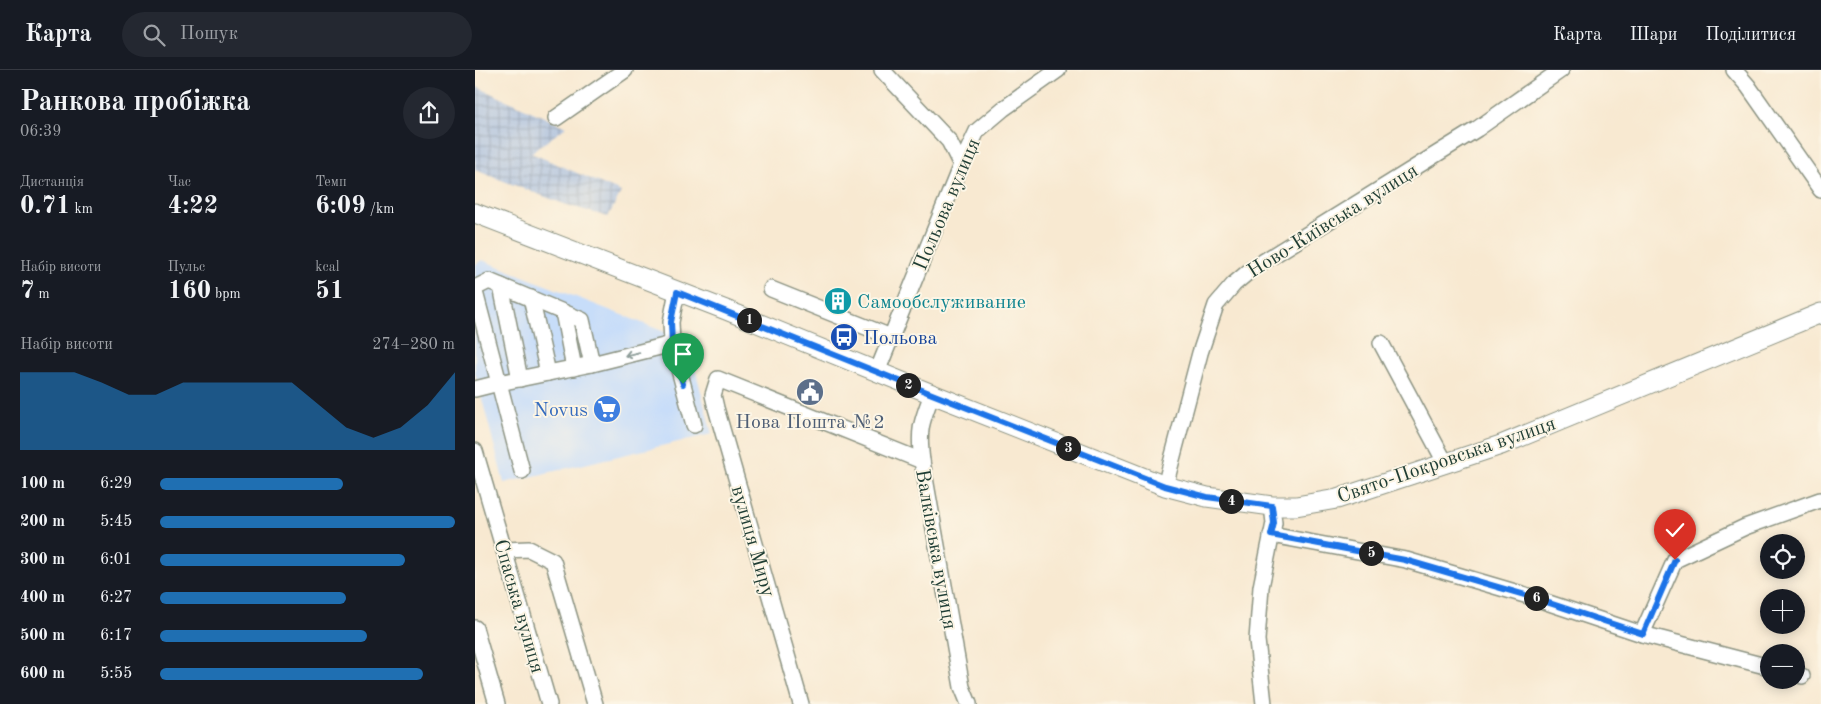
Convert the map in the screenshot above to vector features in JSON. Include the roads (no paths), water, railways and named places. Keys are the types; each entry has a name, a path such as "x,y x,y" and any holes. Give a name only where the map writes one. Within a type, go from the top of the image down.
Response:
{"main road":[{"name":"Свято-Покровська вулиця","path":"475,213 1165,486 1207,497 1272,506 1296,506 1337,499 1501,445 1821,313"}],"street":[{"path":"556,118 625,70"},
{"path":"882,70 949,140 961,166"},
{"name":"Польова вулиця","path":"877,372 977,130 1058,70"},
{"name":"Ново-Київська вулиця","path":"1165,486 1200,353 1216,305 1234,284 1253,268 1477,129 1561,70"},
{"path":"1734,70 1748,86 1821,190"},
{"path":"521,471 475,290 489,281 583,320 592,364"},
{"path":"501,286 520,379"},
{"path":"771,289 891,337"},
{"path":"677,292 671,322 672,344 694,425"},
{"path":"531,298 548,373"},
{"path":"563,312 574,368"},
{"path":"1381,343 1446,464"},
{"path":"475,389 592,364 672,344"},
{"name":"вулиця Миру","path":"801,704 716,408 713,395 718,379 922,461"},
{"name":"Валківська вулиця","path":"932,394 921,420 919,437 962,687 969,704"},
{"name":"Спаська вулиця","path":"475,451 549,704"},
{"path":"1643,634 1675,560 1745,527 1820,500"},
{"path":"1264,704 1257,640 1261,587 1274,523 1272,506"},
{"path":"1271,535 1405,560 1525,595 1643,634 1760,665"},
{"path":"504,550 529,548 553,560 595,704"},
{"path":"475,628 497,704"}],"place":[{"name":"Самообслуживание","path":"838,301"},
{"name":"Польова","path":"844,337"},
{"name":"Нова Пошта №2","path":"810,392"},
{"name":"Novus","path":"607,409"}]}
